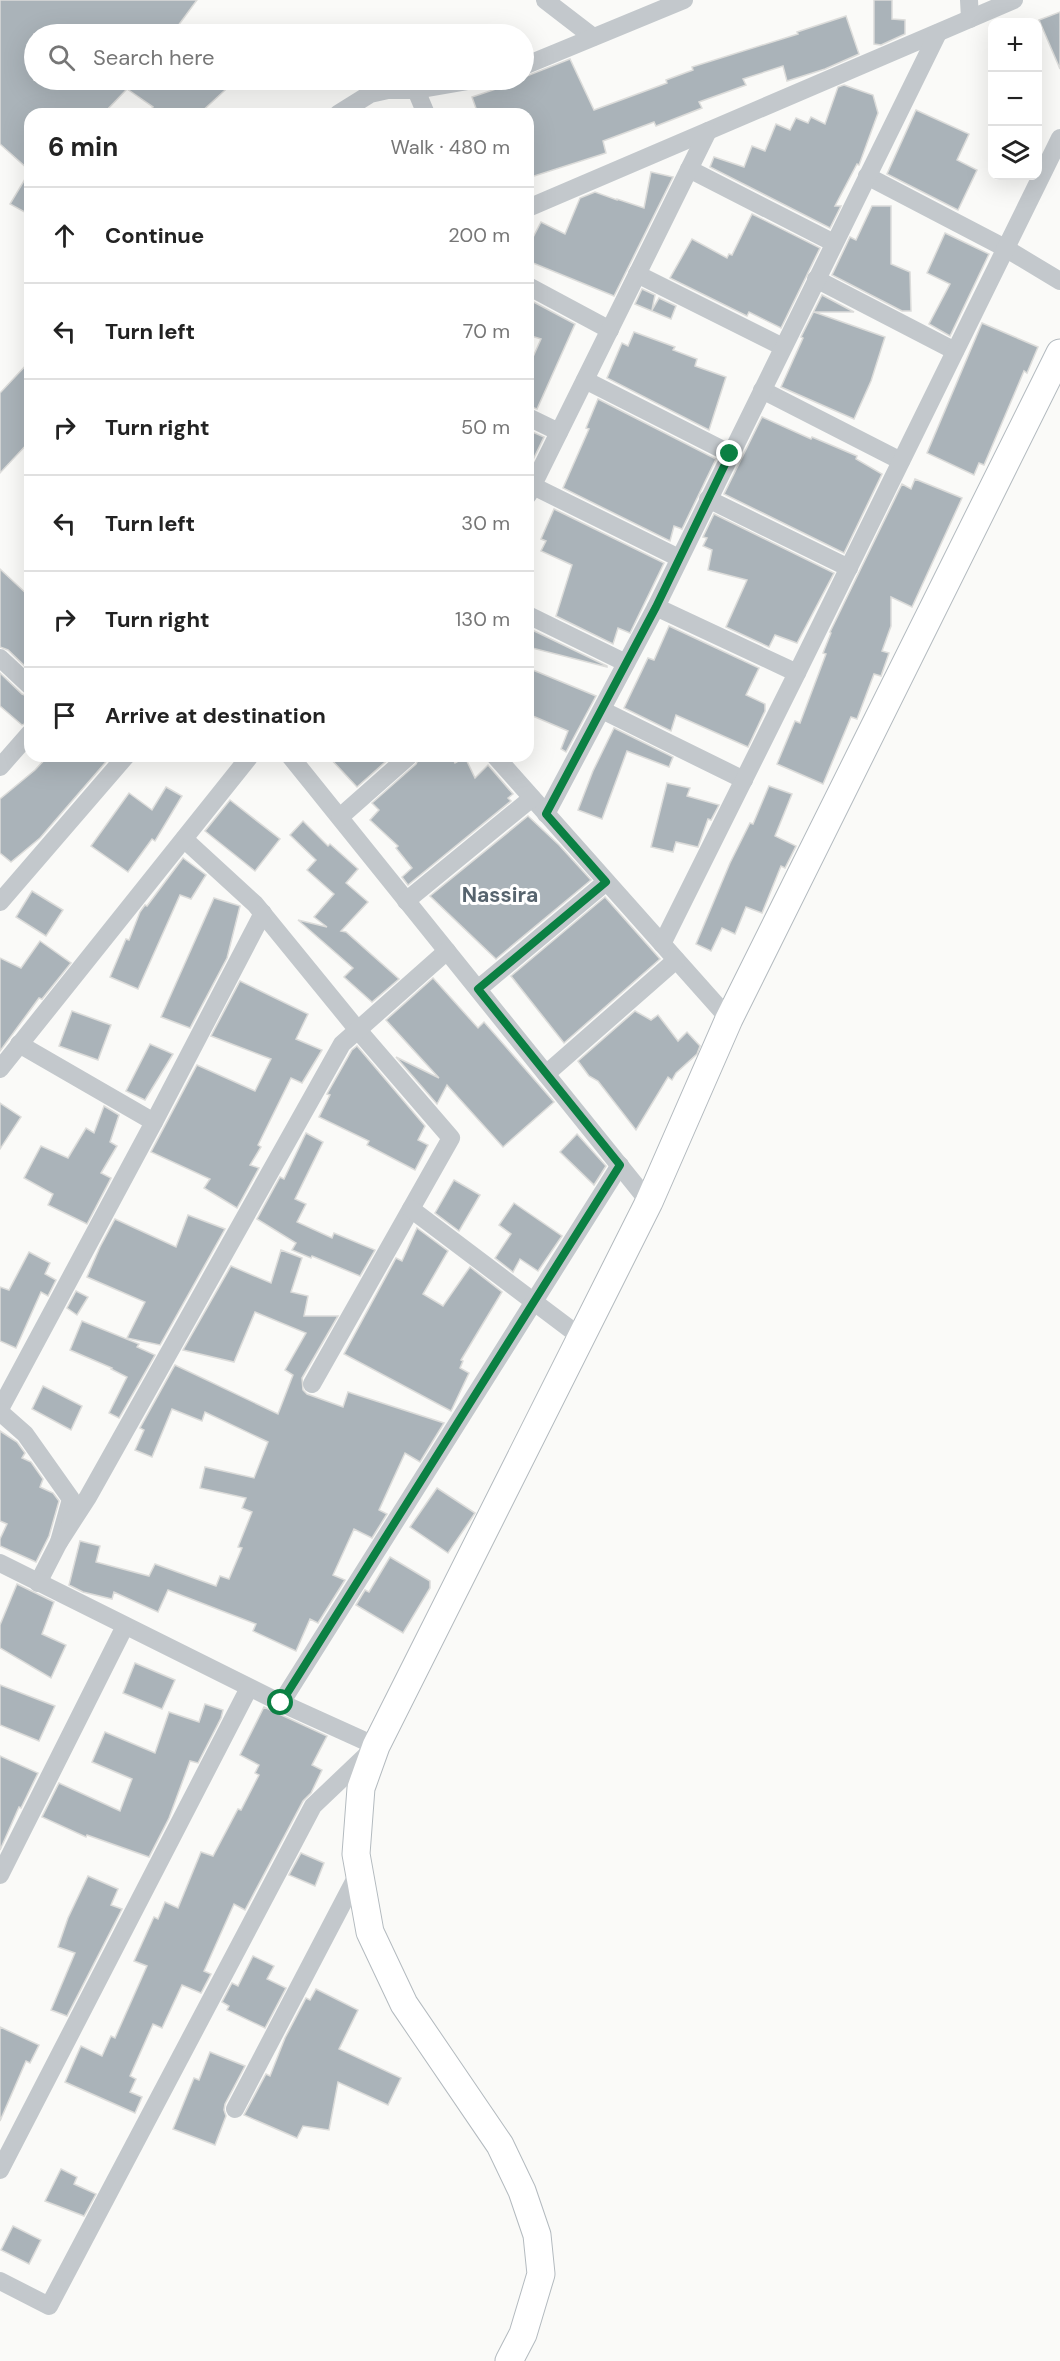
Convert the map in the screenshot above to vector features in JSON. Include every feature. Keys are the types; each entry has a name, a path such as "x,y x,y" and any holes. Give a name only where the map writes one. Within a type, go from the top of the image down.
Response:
{"main road":[{"path":"509,2361 522,2334 541,2274 537,2235 522,2191 500,2145 404,2004 370,1932 356,1854 361,1788 376,1746 650,1202 729,1019 1060,353"}],"street":[{"path":"545,0 593,37"},
{"path":"534,62 684,0"},
{"path":"969,0 970,19"},
{"path":"534,205 1014,0"},
{"path":"546,814 656,607 938,33"},
{"path":"348,108 370,94 388,90 416,90 424,108"},
{"path":"534,483 708,131"},
{"path":"662,944 1060,138"},
{"path":"689,169 834,243"},
{"path":"867,176 1005,248 1060,281"},
{"path":"637,274 783,347"},
{"path":"816,279 955,351"},
{"path":"534,289 610,330"},
{"path":"585,380 730,454"},
{"path":"762,390 901,461"},
{"path":"534,420 559,432"},
{"path":"534,493 679,558"},
{"path":"708,499 849,568"},
{"path":"656,607 797,673"},
{"path":"534,618 626,663"},
{"path":"0,658 24,680"},
{"path":"602,710 744,780"},
{"path":"0,767 24,740"},
{"path":"0,902 121,762"},
{"path":"0,1069 245,762"},
{"path":"295,762 650,1202"},
{"path":"339,818 402,762"},
{"path":"500,762 729,1019"},
{"path":"406,901 532,798"},
{"path":"184,839 262,913 357,1029 451,1138 312,1384"},
{"path":"478,989 606,882"},
{"path":"60,1542 70,1499 25,1434 0,1410 154,1122 262,913"},
{"path":"38,1582 342,1044 447,951"},
{"path":"546,1074 676,960"},
{"path":"19,1044 154,1122"},
{"path":"281,1703 620,1165"},
{"path":"411,1209 582,1338"},
{"path":"0,2281 49,2306 313,1806 376,1746 249,1688 38,1582 1,1566"},
{"path":"0,1875 124,1626"},
{"path":"0,2170 249,1688"},
{"path":"235,2109 359,1872"}],"building":[{"path":"0,0 197,0 179,24 24,24 24,90 126,90 109,108 24,108 24,166 0,144"},
{"path":"874,0 892,0 892,19 905,20 905,34 881,45 874,44"},
{"path":"1060,12 1060,69 1042,27 1042,19"},
{"path":"846,16 859,54 825,69 787,81 783,66 743,79 746,85 699,102 702,108 656,126 654,122 603,141 606,153 534,176 534,108 476,108 472,97 493,90 534,90 534,73 570,59 594,110 667,83 666,80 693,70 692,67 798,34 797,32"},
{"path":"844,85 873,95 878,113 859,165 857,164 835,206 841,206 830,228 710,167 714,157 744,167 752,146 765,151 776,124 790,130 796,118 808,123 811,117 825,124 838,87"},
{"path":"128,90 225,90 206,108 153,107"},
{"path":"916,110 969,134 957,160 977,170 958,210 887,174"},
{"path":"651,172 673,177 614,296 534,263 534,235 541,222 565,234 580,198 595,192 644,208"},
{"path":"24,181 24,212 10,204"},
{"path":"872,206 891,206 891,264 910,272 911,311 902,311 832,275 850,237 856,240"},
{"path":"752,214 820,248 781,328 749,312 747,316 670,278 692,239 727,258 729,254 732,255"},
{"path":"945,233 989,254 950,336 929,324 950,284 927,273"},
{"path":"642,289 655,295 652,310 659,298 676,306 671,319 635,304"},
{"path":"822,295 854,312 814,312 885,337 871,381 854,419 781,387 803,338 801,337"},
{"path":"534,302 575,324 537,409 534,408 534,355 541,339 534,337"},
{"path":"982,323 1038,347 1027,373 1024,371 984,465 979,463 974,475 927,453"},
{"path":"634,332 675,347 673,350 697,359 695,366 726,377 709,430 607,378 622,343 628,346"},
{"path":"24,367 24,447 0,473 0,393"},
{"path":"598,399 716,459 682,529 674,526 670,541 563,488 589,429 586,428"},
{"path":"762,417 857,456 856,459 882,474 844,553 724,494"},
{"path":"534,433 544,437 534,458"},
{"path":"915,479 962,498 912,607 891,597 891,626 882,651 889,653 881,676 874,674 857,719 851,717 823,784 777,764 795,721 800,723 826,654 823,653 830,632 902,484 911,489"},
{"path":"554,509 664,563 630,633 618,628 613,644 556,616 572,565 541,551 546,541 541,539"},
{"path":"714,514 834,573 797,643 775,635 769,647 726,627 747,580 708,570 712,550 703,546 707,538 703,537"},
{"path":"0,569 24,591 24,665 8,650 0,647"},
{"path":"669,626 759,668 746,695 765,704 765,711 748,747 676,715 671,731 624,708 648,658 654,660"},
{"path":"534,631 607,666 534,649"},
{"path":"534,670 596,696 566,752 561,749 568,731 534,717"},
{"path":"0,673 24,695 24,724 22,725 0,706"},
{"path":"614,728 673,757 669,767 627,751 602,819 578,810 593,771"},
{"path":"42,762 106,762 40,838 11,862 0,853 0,799"},
{"path":"334,762 385,762 357,787"},
{"path":"417,762 467,762 475,778 488,765 513,794 508,798 511,801 408,885 402,877 412,868 396,848 398,846 370,820 379,810 372,803"},
{"path":"667,783 690,788 687,796 719,805 711,820 708,819 698,847 676,842 673,852 651,847"},
{"path":"769,786 792,794 775,836 796,846 785,868 781,866 762,913 746,907 735,934 722,928 711,951 696,944 730,863 750,823 753,824"},
{"path":"166,787 182,796 155,841 152,839 128,872 91,846 129,793 152,810"},
{"path":"230,800 280,839 255,871 205,831"},
{"path":"528,816 591,880 496,959 430,896"},
{"path":"303,821 328,846 330,844 358,869 346,883 368,902 341,931 346,932 399,979 372,1002 344,977 353,968 298,920 327,927 314,917 334,894 307,870 316,860 290,835"},
{"path":"183,858 206,875 191,899 180,895 138,989 110,977 140,912"},
{"path":"32,891 63,910 46,936 16,917"},
{"path":"605,897 660,959 564,1043 511,976"},
{"path":"214,898 240,906 227,958 190,1028 161,1017"},
{"path":"40,941 71,963 42,999 39,998 0,1051 0,958 21,968"},
{"path":"433,978 478,1028 484,1022 554,1102 503,1147 447,1085 437,1104 396,1057 439,1078 386,1020"},
{"path":"240,981 308,1014 296,1039 322,1050 302,1083 291,1078 258,1145 261,1147 250,1165 259,1168 237,1208 204,1188 210,1179 151,1152 197,1065 255,1091 271,1059 211,1036"},
{"path":"72,1011 111,1025 98,1060 59,1046"},
{"path":"635,1011 651,1020 658,1015 678,1041 687,1032 700,1046 697,1054 676,1073 672,1080 668,1077 636,1130 598,1081 589,1076 578,1061"},
{"path":"150,1044 173,1054 145,1100 126,1091"},
{"path":"357,1046 425,1126 418,1140 428,1145 415,1170 367,1145 369,1141 319,1117 330,1095 327,1094 352,1050"},
{"path":"0,1103 21,1117 0,1149"},
{"path":"104,1106 119,1115 110,1142 117,1146 101,1173 111,1178 87,1224 48,1205 53,1194 24,1178 41,1146 68,1158 86,1128 94,1133"},
{"path":"306,1133 323,1142 295,1199 306,1204 297,1222 332,1238 334,1233 375,1250 360,1276 292,1250 296,1243 257,1219 280,1177 284,1179"},
{"path":"577,1134 606,1166 594,1185 560,1152"},
{"path":"454,1180 480,1195 459,1231 435,1213"},
{"path":"514,1203 562,1236 538,1271 520,1259 513,1272 495,1258 511,1234 499,1225"},
{"path":"188,1215 225,1229 160,1345 127,1338 145,1302 87,1277 100,1247 115,1219 176,1247"},
{"path":"417,1228 448,1251 423,1294 443,1306 470,1267 502,1292 461,1360 463,1361 460,1368 469,1373 451,1411 344,1354 396,1258 402,1261"},
{"path":"281,1250 302,1258 291,1292 308,1296 304,1316 338,1316 302,1378 303,1390 307,1394 343,1407 348,1392 444,1423 420,1462 405,1453 379,1510 387,1514 372,1538 354,1529 333,1575 345,1580 318,1623 310,1619 296,1651 253,1631 256,1624 168,1590 158,1612 114,1592 112,1599 83,1592 69,1585 80,1541 100,1546 96,1562 149,1576 155,1564 216,1586 220,1576 229,1579 242,1548 238,1547 252,1512 242,1508 246,1498 200,1488 205,1467 254,1478 268,1442 205,1412 202,1421 172,1409 152,1457 135,1450 144,1430 140,1428 175,1365 278,1414 293,1375 285,1370 306,1333 255,1312 234,1362 183,1350 231,1266 271,1283"},
{"path":"29,1252 50,1263 45,1274 56,1280 48,1296 41,1292 16,1348 0,1341 0,1287 9,1290"},
{"path":"76,1291 88,1297 77,1315 67,1308"},
{"path":"82,1321 139,1344 137,1347 155,1355 119,1418 109,1413 127,1377 70,1350"},
{"path":"43,1386 82,1406 71,1430 32,1409"},
{"path":"0,1431 17,1442 25,1453 22,1458 31,1462 43,1479 40,1487 53,1493 59,1501 49,1536 36,1562 0,1546 0,1539 7,1524 0,1521"},
{"path":"437,1488 475,1513 448,1553 410,1527"},
{"path":"390,1557 430,1581 430,1588 403,1633 356,1605 365,1590 369,1592"},
{"path":"17,1584 54,1602 42,1634 66,1645 51,1678 0,1648 0,1625"},
{"path":"135,1663 175,1680 162,1709 123,1693"},
{"path":"0,1685 55,1706 39,1741 0,1725"},
{"path":"205,1704 223,1710 221,1718 198,1763 190,1761 169,1818 149,1857 87,1835 86,1837 42,1817 59,1783 120,1811 132,1779 92,1762 105,1732 155,1753 169,1712 199,1722"},
{"path":"264,1707 327,1736 312,1765 322,1770 245,1910 234,1904 204,1971 211,1974 201,1993 182,1985 162,2028 153,2024 130,2076 136,2079 130,2092 142,2097 135,2113 65,2082 81,2046 102,2056 111,2036 115,2038 147,1966 134,1961 154,1917 158,1919 165,1902 178,1908 201,1852 213,1856 238,1809 241,1810 259,1775 255,1773 259,1765 240,1755"},
{"path":"0,1756 38,1773 21,1808 19,1807 0,1850"},
{"path":"301,1853 324,1863 315,1886 289,1875"},
{"path":"88,1876 118,1889 111,1905 122,1909 67,2016 51,2010 75,1953 58,1947 68,1918"},
{"path":"253,1956 274,1966 267,1979 286,1988 265,2028 227,2010 229,2006 222,2002 232,1983 238,1986"},
{"path":"316,1989 358,2010 339,2049 401,2078 388,2105 338,2082 329,2130 303,2126 297,2138 244,2115 266,2074 270,2076 285,2038 306,1998 310,2000"},
{"path":"0,2027 39,2045 30,2063 26,2061 0,2121"},
{"path":"210,2052 245,2066 225,2104 226,2116 215,2145 173,2129 194,2078 199,2080"},
{"path":"61,2169 77,2177 74,2184 96,2194 84,2216 45,2201"},
{"path":"13,2226 41,2240 29,2264 1,2250"}],"district":[{"name":"Nassira","path":"500,895"}],"route":[{"path":"281,1703 620,1165 478,989 606,882 546,814 656,607 730,454"}]}
